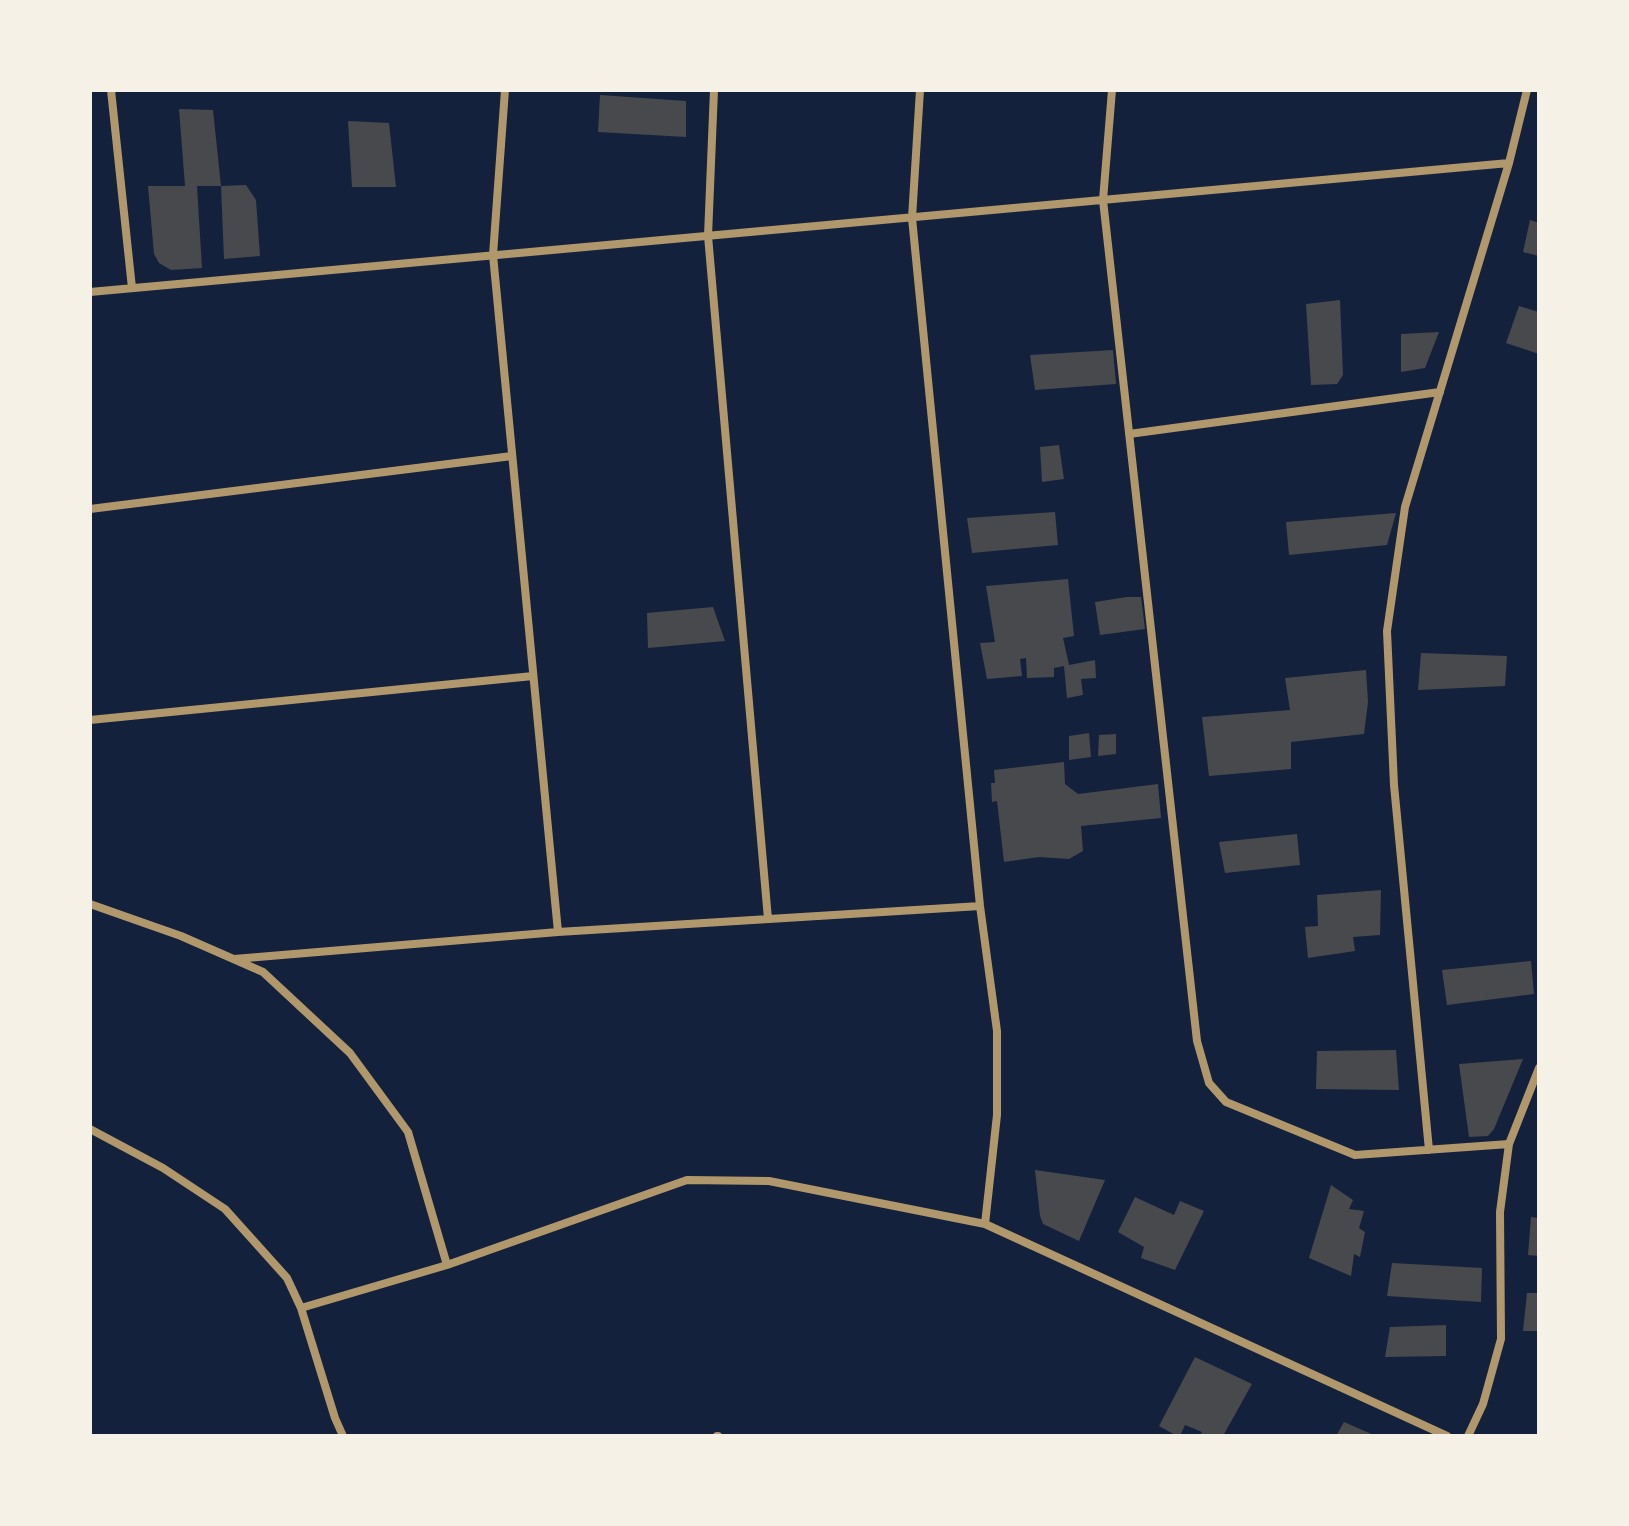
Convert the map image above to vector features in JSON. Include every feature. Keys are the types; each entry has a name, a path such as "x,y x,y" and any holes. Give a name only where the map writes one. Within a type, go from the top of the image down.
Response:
{"street":[{"path":"111,90 132,288"},
{"path":"495,90 505,90 493,255 558,932"},
{"path":"714,90 708,236 768,919"},
{"path":"920,90 912,218 980,906 997,1045 997,1115 985,1224"},
{"path":"1112,90 1103,200 1197,1041 1209,1083 1226,1102 1355,1155 1509,1144"},
{"path":"1429,1150 1394,785 1387,631 1405,507 1509,163 1527,90"},
{"path":"90,292 1509,163"},
{"path":"1129,434 1440,392"},
{"path":"90,509 512,456"},
{"path":"90,720 533,676"},
{"path":"90,904 181,936 263,972 350,1053 408,1132 447,1265"},
{"path":"234,959 558,932 980,906"},
{"path":"1468,1436 1483,1404 1501,1339 1500,1212 1509,1144 1539,1068"},
{"path":"90,1129 163,1168 225,1209 287,1278 301,1308 343,1436"},
{"path":"301,1308 447,1265 687,1180 769,1181 985,1224 1447,1436"}],"building":[{"path":"600,95 686,101 686,137 598,132"},
{"path":"179,109 213,110 221,186 197,186 202,268 171,270 159,263 154,254 148,186 185,186"},
{"path":"348,121 389,123 396,187 352,187"},
{"path":"246,185 256,200 260,256 224,259 221,186"},
{"path":"1530,220 1539,223 1539,256 1523,252"},
{"path":"1340,300 1343,375 1337,384 1311,385 1306,304"},
{"path":"1519,306 1539,312 1539,354 1506,343"},
{"path":"1439,332 1425,368 1401,372 1401,334"},
{"path":"1113,350 1116,384 1035,390 1030,355"},
{"path":"1059,445 1064,479 1042,482 1040,447"},
{"path":"1055,512 1058,545 972,553 967,518"},
{"path":"1396,513 1387,545 1289,555 1286,522"},
{"path":"1068,579 1074,636 1063,638 1069,665 1095,660 1096,678 1081,679 1083,695 1067,698 1064,666 1054,668 1054,677 1027,678 1026,658 1020,659 1022,676 987,679 980,643 995,642 986,586"},
{"path":"1141,597 1145,629 1100,635 1095,602"},
{"path":"713,607 725,641 648,648 647,613"},
{"path":"1421,653 1507,656 1505,686 1418,690"},
{"path":"1366,670 1368,702 1364,734 1291,742 1291,769 1209,776 1202,717 1290,710 1285,678"},
{"path":"1089,733 1091,757 1069,760 1069,736"},
{"path":"1116,734 1116,754 1098,756 1099,735"},
{"path":"1064,762 1065,784 1078,794 1158,784 1161,818 1081,826 1083,851 1069,859 1039,857 1004,862 997,801 992,802 994,770"},
{"path":"1297,834 1300,865 1225,873 1219,842"},
{"path":"1381,890 1380,935 1353,937 1355,951 1308,958 1305,927 1318,926 1317,895"},
{"path":"1531,961 1534,994 1447,1005 1442,970"},
{"path":"1396,1050 1399,1090 1316,1089 1317,1051"},
{"path":"1523,1059 1494,1129 1488,1136 1469,1137 1459,1064"},
{"path":"1035,1170 1105,1180 1079,1241 1043,1224"},
{"path":"1331,1185 1353,1200 1349,1209 1364,1211 1359,1228 1365,1232 1360,1257 1354,1254 1351,1276 1309,1258"},
{"path":"1135,1197 1174,1215 1180,1201 1204,1211 1175,1270 1141,1258 1144,1247 1118,1232"},
{"path":"1531,1217 1539,1218 1539,1256 1528,1255"},
{"path":"1392,1263 1482,1268 1481,1302 1387,1296"},
{"path":"1527,1293 1539,1293 1539,1331 1523,1331"},
{"path":"1446,1325 1446,1356 1385,1357 1390,1327"},
{"path":"1195,1357 1252,1384 1223,1436 1200,1436 1202,1432 1185,1425 1180,1436 1177,1436 1159,1426"},
{"path":"1344,1422 1376,1436 1336,1436"}]}
